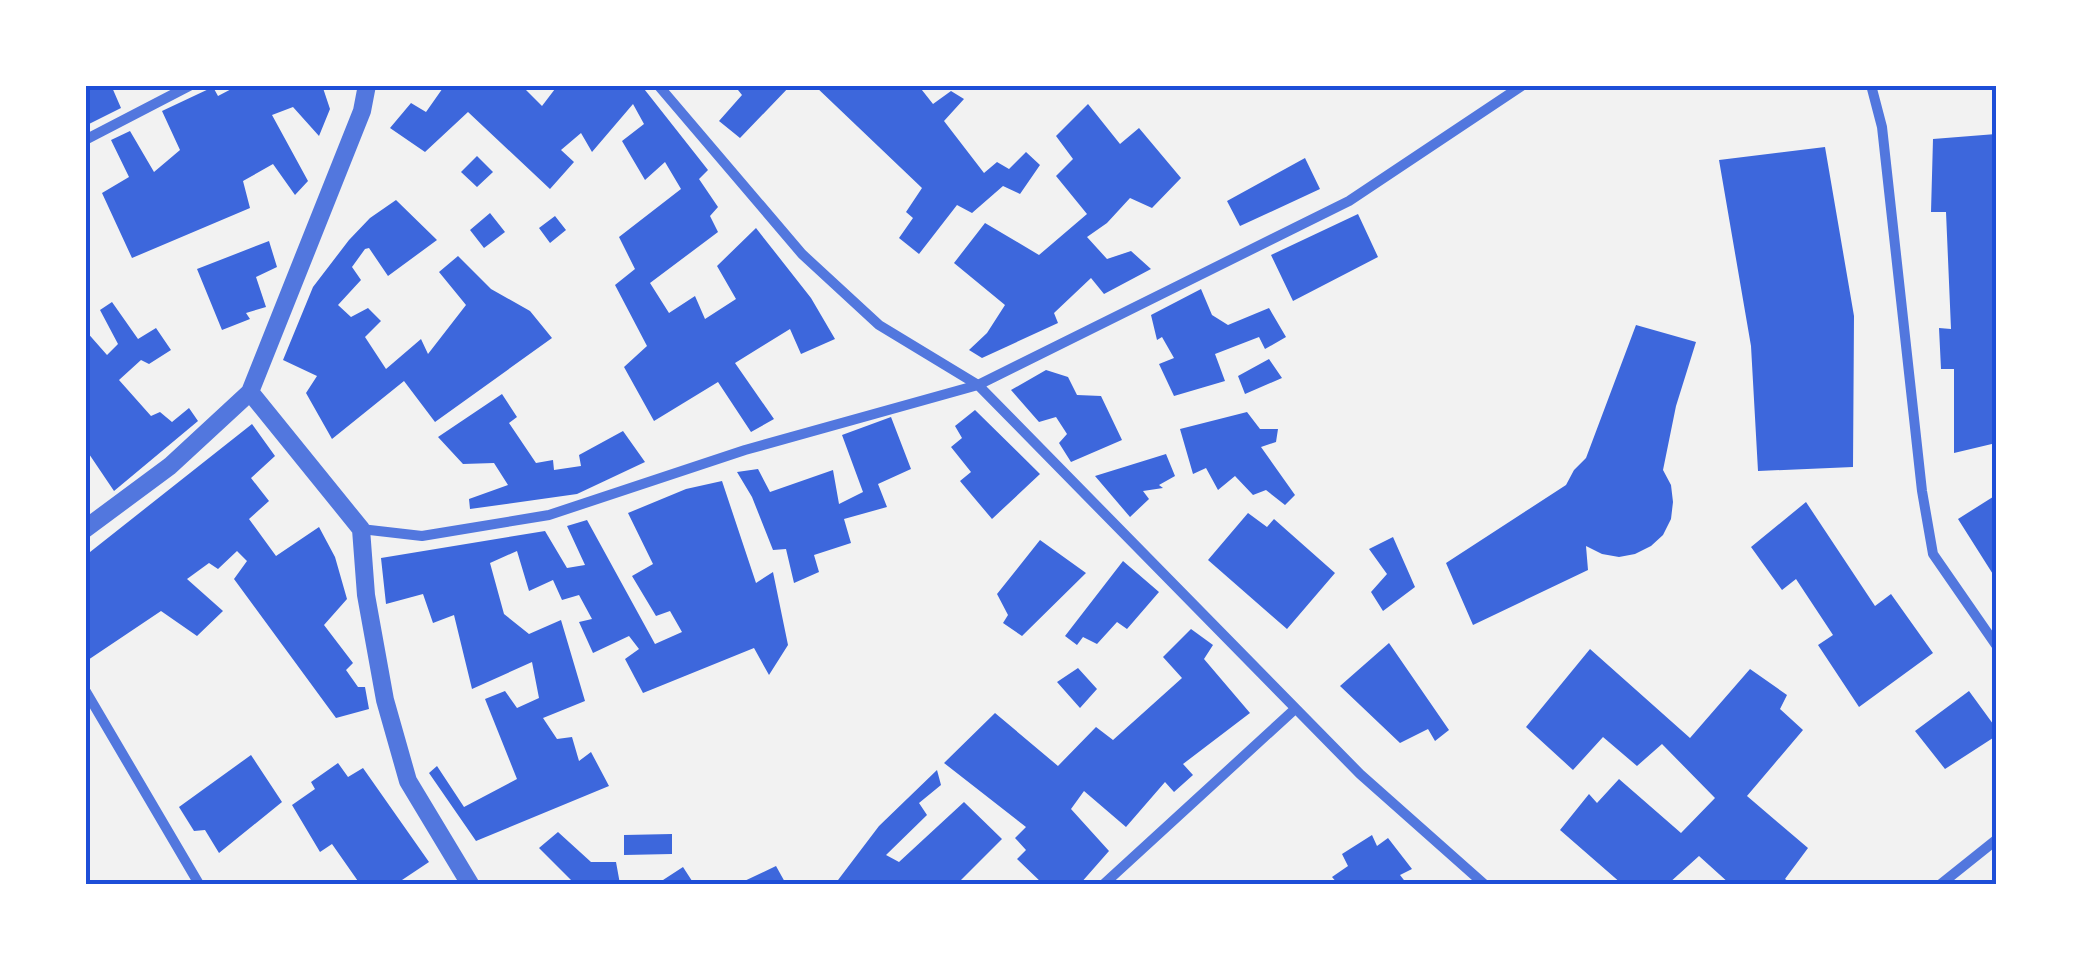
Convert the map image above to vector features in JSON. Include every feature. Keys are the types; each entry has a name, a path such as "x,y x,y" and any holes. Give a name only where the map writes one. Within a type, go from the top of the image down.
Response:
{"street":[{"path":"85,140 191,85"},
{"path":"85,529 170,466 250,392 362,111 367,85"},
{"path":"658,85 802,254 879,325 978,385 1360,774 1484,884"},
{"path":"361,530 422,536 549,515 746,450 978,385 1349,201 1524,85"},
{"path":"1871,85 1882,127 1922,491 1934,554 1996,645"},
{"path":"250,392 361,530 366,595 385,700 408,781 470,884"},
{"path":"85,690 199,884"},
{"path":"1104,884 1295,709"},
{"path":"1941,884 1996,840"}],"building":[{"path":"85,85 111,85 121,108 85,126"},
{"path":"239,85 322,85 330,109 319,136 293,107 272,115 308,181 295,195 273,164 243,181 250,208 132,258 102,193 129,177 111,140 130,131 154,172 180,150 162,111 213,87 218,96"},
{"path":"445,85 521,85 542,106 558,85 641,85 708,170 699,179 718,207 710,216 718,232 650,283 669,313 695,296 705,319 736,299 717,266 756,228 811,298 835,339 801,354 790,329 735,363 774,419 751,432 718,382 654,421 624,367 647,346 615,285 635,269 619,237 681,189 665,162 645,180 622,141 644,124 633,104 592,152 581,133 561,150 574,162 550,189 468,112 425,152 390,128 411,103 426,112"},
{"path":"734,85 791,85 740,138 719,121 742,95"},
{"path":"814,85 918,85 933,104 951,91 964,99 944,121 984,173 997,162 1009,169 1026,152 1040,165 1020,194 1003,186 972,213 957,205 919,254 899,238 913,218 906,212 922,188"},
{"path":"1088,104 1120,144 1139,128 1181,178 1152,208 1130,198 1107,223 1087,237 1107,259 1131,251 1151,269 1104,294 1091,278 1054,313 1058,323 982,358 969,350 987,333 1005,305 954,263 985,223 1039,255 1087,214 1056,176 1073,159 1056,136"},
{"path":"1996,134 1996,443 1954,453 1954,369 1941,369 1939,328 1951,329 1946,212 1931,212 1933,139"},
{"path":"1825,147 1854,316 1853,467 1758,471 1751,346 1719,160"},
{"path":"477,156 493,172 477,187 461,172"},
{"path":"1305,158 1320,189 1240,226 1227,201"},
{"path":"396,200 437,240 388,276 369,248 365,249 352,267 361,280 338,305 351,317 368,308 381,321 365,337 386,369 421,339 428,354 466,305 439,272 458,256 491,289 530,311 552,338 435,422 404,381 332,439 306,393 317,376 283,360 313,287 349,240 370,218"},
{"path":"490,213 505,232 484,248 470,230"},
{"path":"1358,214 1378,257 1293,301 1271,255"},
{"path":"555,216 566,230 550,243 539,228"},
{"path":"269,241 277,267 256,277 266,307 246,313 250,319 222,330 197,269"},
{"path":"1201,289 1212,315 1228,325 1269,308 1286,337 1265,349 1259,337 1215,354 1225,381 1174,396 1159,364 1174,358 1162,337 1157,340 1151,315"},
{"path":"112,302 138,339 156,328 171,350 149,364 141,360 119,380 151,416 160,412 172,422 189,408 198,421 114,491 85,448 85,330 107,355 118,344 100,310"},
{"path":"1636,325 1696,342 1676,406 1663,470 1671,485 1673,502 1671,519 1663,535 1635,554 1619,557 1586,546 1588,570 1473,625 1446,563 1566,485 1586,458"},
{"path":"1269,359 1282,378 1245,394 1238,376"},
{"path":"1046,370 1068,377 1077,395 1101,396 1122,440 1071,462 1059,443 1067,434 1056,417 1039,422 1011,390"},
{"path":"502,394 517,417 509,423 536,463 553,460 554,470 581,466 579,455 623,431 645,462 577,494 470,509 469,499 508,485 494,463 463,464 438,437"},
{"path":"975,410 1040,474 992,519 960,481 971,472 951,447 962,438 955,426"},
{"path":"1247,412 1260,429 1278,429 1276,442 1261,447 1295,495 1285,505 1266,490 1253,495 1235,476 1218,490 1206,468 1193,474 1180,429"},
{"path":"891,417 911,469 878,484 887,507 844,519 851,543 814,555 819,572 794,583 786,549 773,550 752,497 737,472 758,469 770,492 833,470 839,504 863,492 842,435"},
{"path":"252,424 275,456 251,478 269,501 249,519 276,556 319,527 335,557 347,599 324,625 353,663 346,670 358,687 365,687 369,709 336,718 234,579 247,561 237,551 218,569 209,563 187,579 223,611 197,636 161,611 85,662 85,556"},
{"path":"1166,454 1175,476 1159,485 1163,488 1143,491 1149,499 1130,517 1095,476"},
{"path":"722,481 756,583 773,572 788,645 769,675 754,648 643,693 625,659 639,649 629,636 593,653 579,622 592,619 579,595 562,600 553,580 529,591 517,551 490,563 504,614 529,634 561,620 585,701 543,718 557,739 572,737 579,761 591,752 609,786 476,841 429,773 437,766 464,807 517,779 485,699 505,691 517,708 539,698 532,662 472,689 454,615 433,623 423,594 386,604 381,558 545,531 567,568 585,565 567,526 587,520 655,644 682,632 670,611 656,616 632,576 653,564 628,513 686,489"},
{"path":"1996,495 1996,579 1958,519"},
{"path":"1806,502 1875,606 1891,594 1933,653 1859,707 1818,645 1833,635 1796,579 1782,590 1751,547"},
{"path":"1248,513 1267,527 1274,519 1335,573 1287,629 1208,560"},
{"path":"1393,537 1415,587 1383,611 1371,592 1387,574 1369,549"},
{"path":"1040,540 1086,573 1022,636 1003,623 1008,615 997,594"},
{"path":"1123,561 1159,592 1127,629 1117,622 1097,644 1083,637 1077,645 1065,636"},
{"path":"1191,629 1213,645 1204,659 1250,713 1183,764 1193,775 1174,792 1165,782 1126,827 1084,791 1071,809 1109,851 1080,884 1043,884 1017,859 1026,850 1015,838 1026,827 944,763 995,713 1058,766 1096,727 1113,740 1182,678 1163,657"},
{"path":"1389,643 1449,730 1435,741 1428,729 1400,743 1340,686"},
{"path":"1590,649 1690,738 1750,669 1787,695 1780,709 1803,730 1747,796 1808,848 1785,879 1792,884 1730,884 1699,856 1668,884 1622,884 1560,830 1589,794 1597,803 1619,779 1681,833 1715,798 1662,744 1637,766 1603,737 1573,770 1526,727"},
{"path":"1078,668 1097,689 1080,708 1057,682"},
{"path":"1969,691 1996,728 1996,736 1945,769 1915,731"},
{"path":"251,755 282,802 219,853 205,830 194,831 179,807"},
{"path":"338,763 348,777 363,768 429,862 396,884 360,884 332,844 320,852 292,805 315,789 311,782"},
{"path":"937,770 941,785 919,803 927,815 886,855 899,862 964,802 1002,839 957,884 835,884 879,826"},
{"path":"558,832 591,862 616,862 620,884 575,884 539,848"},
{"path":"672,834 672,854 624,855 624,835"},
{"path":"1372,835 1377,846 1388,838 1412,869 1400,875 1407,884 1338,884 1332,877 1348,866 1342,854"},
{"path":"776,866 786,884 738,884"},
{"path":"683,867 694,884 666,884 663,880"}]}
